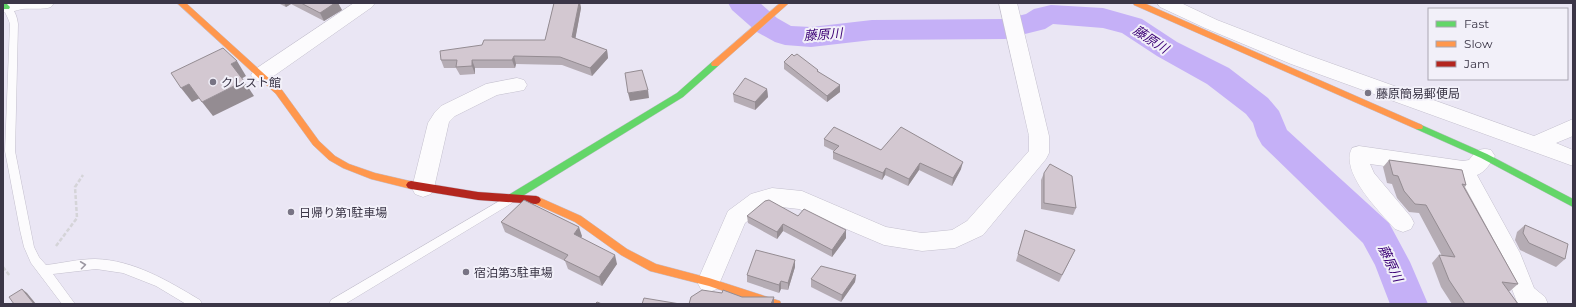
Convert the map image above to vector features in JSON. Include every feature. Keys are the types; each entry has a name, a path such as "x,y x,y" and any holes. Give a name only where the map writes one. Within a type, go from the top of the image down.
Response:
{"street":[{"path":"4,6 46,3"},
{"path":"184,3 279,92 316,143 332,158 361,172 423,188 478,196 535,198 578,219 624,252 654,268 709,282 776,304"},
{"path":"261,75 366,3"},
{"path":"514,197 680,95 758,28 784,3"},
{"path":"1137,3 1484,156 1573,203"},
{"path":"1166,3 1211,24 1298,59 1573,158"},
{"path":"709,282 736,217 758,200 778,197 802,200 884,236 922,242 955,239 975,228 1039,153 1039,136 1017,36 1009,7"},
{"path":"423,188 438,123 442,117 456,107 493,89 517,85"},
{"path":"1534,144 1573,127"},
{"path":"1403,224 1366,179 1360,168 1359,154 1463,169 1475,167 1484,156"},
{"path":"1463,169 1512,260 1525,295 1536,304"}],"lane":[{"path":"4,6 12,15 14,24 10,151 29,247 35,260 44,270 68,304"},
{"path":"335,304 514,197"},
{"path":"44,270 95,264 128,268 156,279 196,304"}],"path":[{"path":"56,246 77,218 75,187 83,175"},
{"path":"3,267 10,276"}],"building":[{"path":"301,3 335,3 320,13"},
{"path":"554,3 579,3 572,37 607,50 590,68 560,57 514,56 512,60 472,60 472,66 456,67 457,60 441,60 440,51 482,45 484,40 545,40"},
{"path":"223,48 237,61 231,64 244,81 202,102 189,84 181,88 171,73"},
{"path":"792,54 794,56 797,54 818,70 817,71 840,85 827,96 784,62"},
{"path":"642,70 648,90 628,93 625,73"},
{"path":"745,78 767,89 755,102 733,94"},
{"path":"834,127 881,150 901,127 963,162 953,178 920,163 909,179 886,168 883,173 833,152 839,146 824,139"},
{"path":"1389,160 1462,170 1466,185 1462,184 1518,284 1502,282 1518,304 1465,304 1449,280 1439,255 1455,257 1426,205 1415,204 1404,191 1398,176 1393,175"},
{"path":"1050,164 1072,176 1076,208 1044,203 1044,173"},
{"path":"524,200 579,227 574,234 615,255 599,277 564,260 568,255 501,222"},
{"path":"769,200 798,216 804,209 846,230 832,250 783,224 777,232 747,216 765,201"},
{"path":"1525,225 1568,244 1565,259 1529,243 1523,233"},
{"path":"1025,230 1075,250 1062,275 1018,254"},
{"path":"756,250 795,260 788,283 781,281 779,285 747,275"},
{"path":"821,266 856,275 842,295 811,279"},
{"path":"22,289 34,304 14,304 9,297"},
{"path":"702,290 722,293 723,290 742,297 774,297 771,304 689,304 691,297"},
{"path":"644,298 680,304 642,304"}],"waterway":[{"name":"藤原川","path":"742,3 767,25 785,35 811,37 872,30 1005,29 1035,22 1044,16 1051,14 1103,18 1132,26 1167,49 1218,76 1257,106 1268,119 1273,136 1376,233 1392,262 1409,304"}],"traffic: fast":[{"path":"513,197 680,95 715,64"},
{"path":"1419,127 1484,156 1573,203"}],"traffic: slow":[{"path":"181,3 279,92 316,143 332,158 346,166 374,176 411,185"},
{"path":"715,64 785,3"},
{"path":"1137,3 1419,127"},
{"path":"536,200 578,219 624,252 654,268 709,282 776,304"}],"traffic: jam":[{"path":"411,185 478,196 536,200"}],"place":[{"name":"クレスト館","path":"213,82"},
{"name":"藤原簡易郵便局","path":"1368,93"},
{"name":"日帰り第1駐車場","path":"291,212"},
{"name":"宿泊第3駐車場","path":"466,272"}]}
